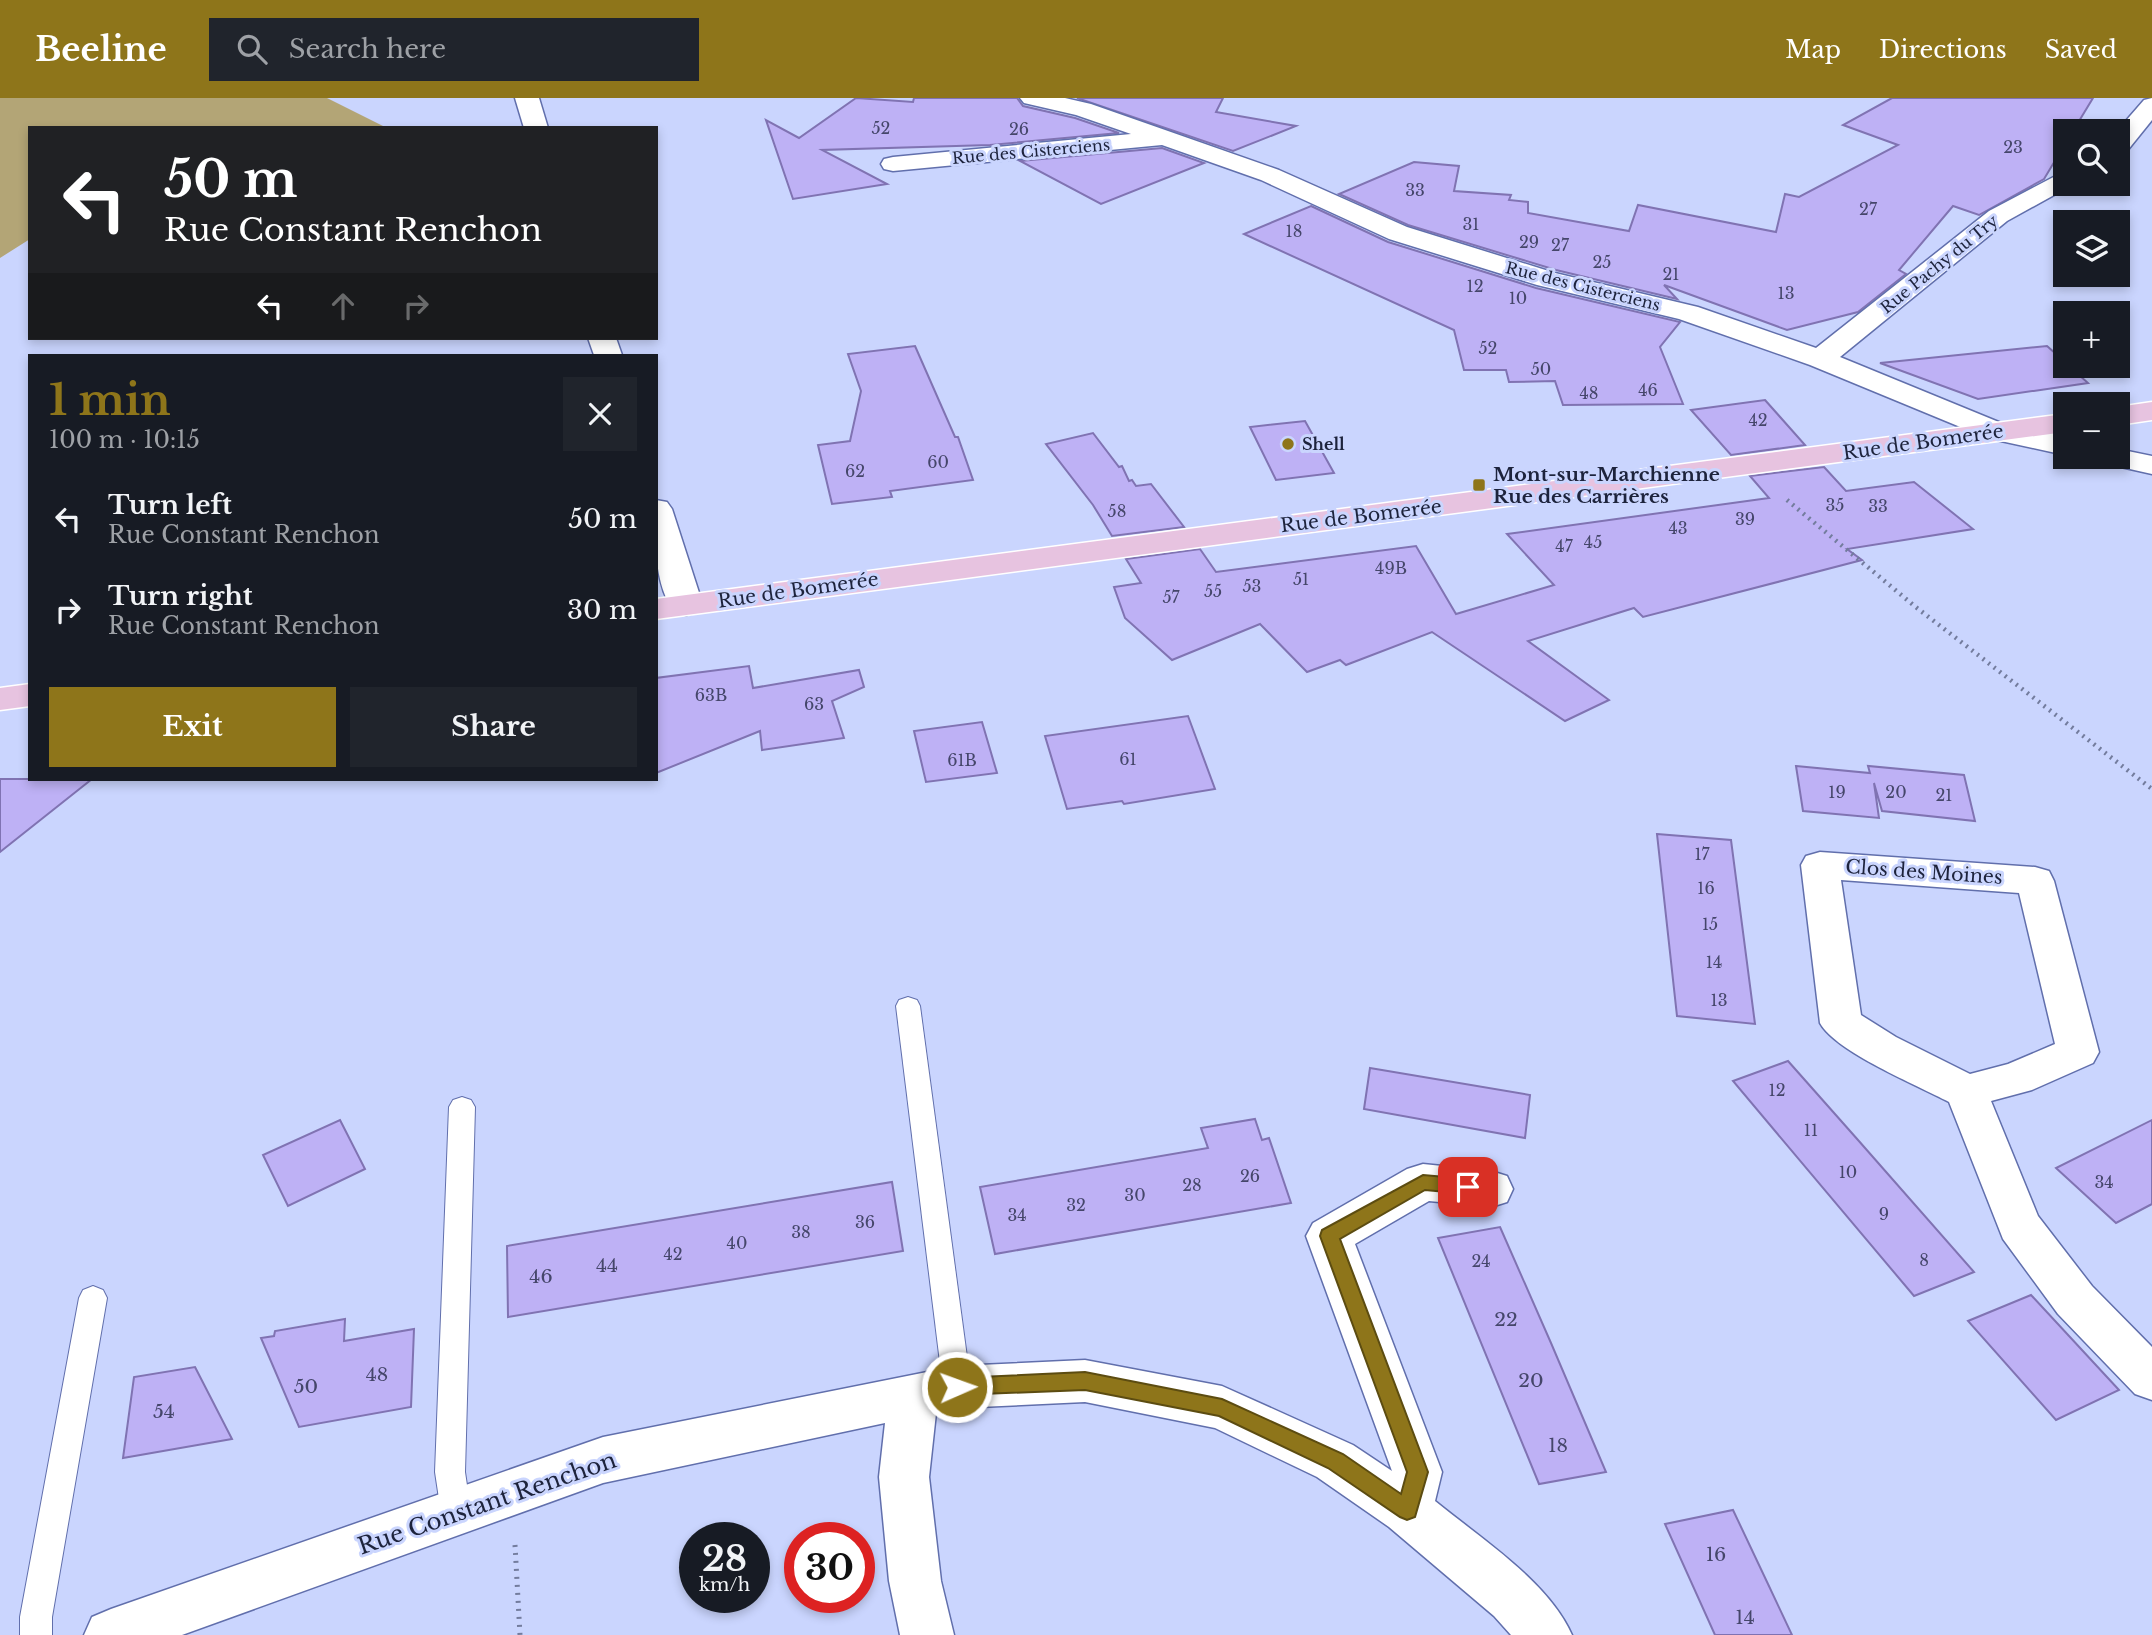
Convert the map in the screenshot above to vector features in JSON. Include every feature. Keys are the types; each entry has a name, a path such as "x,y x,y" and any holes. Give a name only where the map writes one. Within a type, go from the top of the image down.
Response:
{"main road":[{"path":"2130,414 2152,411"},
{"name":"Rue de Bomerée","path":"671,607 2053,425"},
{"path":"0,699 28,695"}],"street":[{"path":"527,98 535,126"},
{"name":"Rue des Cisterciens","path":"1032,98 1083,109 1270,175 1398,233 1547,279 1688,313 1819,359 1998,432 2053,443"},
{"path":"2130,132 2152,105"},
{"name":"Rue des Cisterciens","path":"893,164 1169,138"},
{"name":"Rue Pachy du Try","path":"1819,359 1998,216 2053,186"},
{"path":"2130,460 2152,465"},
{"path":"658,522 671,607"},
{"name":"Clos des Moines","path":"1820,865 2035,881 2078,1052 2017,1078 1966,1091 1881,1048 1841,1023 1820,865"},
{"path":"1966,1091 2019,1226 2075,1300 2152,1379"},
{"path":"1407,1510 1417,1472 1329,1236 1423,1182 1491,1189"},
{"name":"Rue Constant Renchon","path":"111,1635 603,1460 935,1392 1085,1381 1222,1408 1335,1461 1407,1510 1513,1598 1545,1635"},
{"path":"927,1635 915,1581 904,1478 935,1392"}],"lane":[{"path":"908,1006 935,1392"},
{"path":"456,1512 450,1472 462,1107"},
{"path":"36,1635 36,1617 93,1298"}],"path":[{"path":"1746,465 1917,608 2152,789"},
{"path":"512,1492 520,1635"}],"shaded area":[{"path":"0,98 327,98 383,126 28,126 28,240 0,258"}],"building":[{"path":"856,98 913,102 914,98 1017,98 1023,106 1075,118 1119,133 990,145 822,150 887,184 793,199 766,120 799,138"},
{"path":"1077,98 1223,98 1216,112 1296,126 1233,151"},
{"path":"1892,98 2093,98 2080,119 2053,119 2053,164 2044,179 1979,215 1953,206 1899,270 1906,274 1858,312 1787,330 1664,285 1677,299 1556,270 1408,225 1339,194 1414,162 1459,166 1454,191 1511,195 1509,200 1528,202 1528,213 1629,231 1638,205 1776,232 1785,194 1799,197 1898,145 1843,125"},
{"path":"1162,148 1204,163 1101,204 1020,161"},
{"path":"1311,206 1388,242 1536,288 1680,322 1660,347 1683,404 1563,405 1555,381 1509,382 1506,370 1464,370 1454,330 1244,234"},
{"path":"915,346 955,437 958,437 973,480 890,491 892,497 832,504 818,445 850,441 861,391 848,354"},
{"path":"2047,346 2053,351 2053,378 2082,378 2088,383 1978,399 1880,363"},
{"path":"1765,400 1805,445 1731,455 1691,410"},
{"name":"Shell","path":"1305,421 1334,473 1276,480 1250,427"},
{"path":"1093,433 1119,467 1122,466 1129,481 1132,480 1136,486 1151,484 1184,527 1112,536 1093,505 1046,444"},
{"path":"1824,467 1846,491 1914,482 1973,529 1847,549 1862,560 1643,617 1634,608 1528,641 1609,700 1565,721 1432,632 1346,665 1340,660 1307,672 1260,624 1172,660 1125,618 1114,587 1141,583 1126,559 1200,549 1216,572 1416,546 1456,614 1554,585 1507,534 1769,498 1750,476"},
{"path":"749,666 753,688 859,670 864,687 832,701 844,738 762,750 760,731 658,772 658,678"},
{"path":"1188,716 1215,789 1124,804 1122,801 1067,809 1045,736"},
{"path":"982,722 997,773 926,782 914,731"},
{"path":"1796,766 1870,773 1868,766 1964,775 1975,821 1882,811 1874,783 1879,818 1803,811"},
{"path":"0,779 89,781 0,852"},
{"path":"1657,834 1731,840 1755,1024 1677,1016"},
{"path":"1788,1061 1974,1272 1914,1296 1733,1081"},
{"path":"1370,1068 1530,1095 1525,1138 1364,1109"},
{"path":"1255,1119 1262,1140 1269,1138 1291,1203 995,1254 980,1187 1208,1148 1201,1128"},
{"path":"340,1120 365,1169 288,1206 263,1155"},
{"path":"2152,1120 2152,1204 2116,1223 2056,1168"},
{"path":"892,1182 903,1251 508,1317 507,1246"},
{"path":"1500,1227 1606,1472 1539,1484 1438,1238"},
{"path":"2031,1295 2119,1390 2056,1420 1968,1321"},
{"path":"345,1319 344,1341 414,1329 411,1407 299,1427 261,1338 274,1336 275,1331"},
{"path":"195,1367 232,1439 123,1458 134,1377"},
{"path":"1733,1510 1792,1635 1715,1635 1665,1524"}],"place":[{"name":"Shell","path":"1288,444"},
{"name":"Mont-sur-Marchienne Rue des Carrières","path":"1479,485"}],"route":[{"path":"957,1387 1085,1381 1222,1408 1335,1461 1407,1510 1417,1472 1329,1236 1423,1182 1468,1187"}]}
